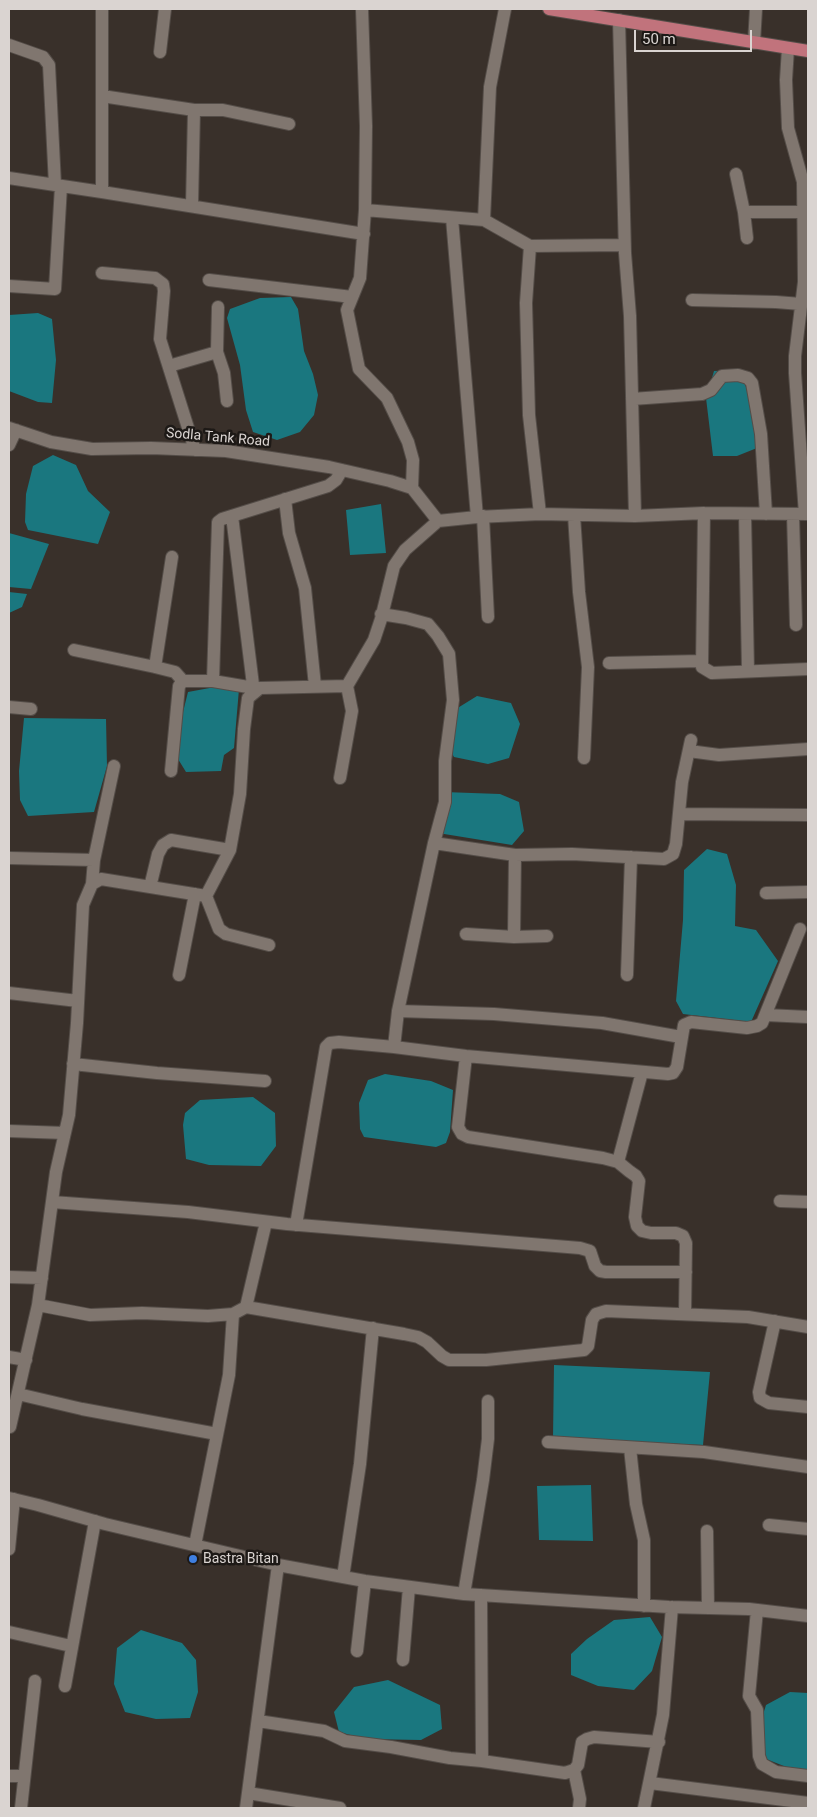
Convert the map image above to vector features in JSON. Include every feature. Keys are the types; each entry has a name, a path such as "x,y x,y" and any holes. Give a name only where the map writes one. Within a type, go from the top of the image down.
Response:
{"main road":[{"path":"548,9 808,51"}],"street":[{"path":"102,9 102,192"},
{"path":"160,52 165,9"},
{"path":"362,9 366,126 364,234 360,278 347,310 359,369 387,398 395,412 408,442 413,460 412,488 438,521"},
{"path":"484,220 490,87 505,9"},
{"path":"754,43 756,9"},
{"path":"619,20 624,245 630,316 635,516"},
{"path":"9,45 43,57 49,65 58,185 55,289 9,286"},
{"path":"788,48 786,80 788,128 803,182 806,235 801,304 802,347 795,373 802,514 796,625"},
{"path":"102,96 194,110 223,110 289,124"},
{"path":"192,206 194,110"},
{"path":"736,174 747,238"},
{"path":"9,178 364,234"},
{"path":"744,212 805,206"},
{"path":"365,210 484,220 530,246 624,245"},
{"path":"452,218 488,617"},
{"path":"530,246 526,303 528,415 540,514"},
{"path":"102,273 155,278 163,284 160,339 195,450"},
{"path":"209,280 352,297"},
{"path":"692,300 801,304"},
{"path":"218,307 217,352 224,373 227,401"},
{"path":"169,366 217,352"},
{"path":"632,399 702,394 711,390 722,376 738,375 748,378 752,383 761,434 766,514"},
{"path":"9,445 12,429"},
{"name":"Sodla Tank Road","path":"12,429 51,442 92,449 226,451 267,456 390,480 412,488"},
{"path":"213,681 218,522 222,518 328,486 336,480 342,470"},
{"path":"285,499 289,533 305,588 315,686"},
{"path":"340,778 352,711 347,686 374,640 394,566 405,550 438,521 480,516 540,514 635,516 704,513 802,514"},
{"path":"704,513 702,667 712,673 808,669"},
{"path":"574,514 579,592 588,667 584,758"},
{"path":"745,514 748,672"},
{"path":"232,516 254,691"},
{"path":"156,667 172,557"},
{"path":"381,614 428,624 449,654 453,700 445,762 445,802 434,842 398,1011 394,1047"},
{"path":"74,650 175,672 183,681 213,681 254,691"},
{"path":"609,663 701,661"},
{"path":"171,771 179,686 183,681"},
{"path":"179,975 200,895 230,850 240,794 248,698 254,691 260,688 347,686"},
{"path":"9,707 31,709"},
{"path":"434,842 515,854 572,854 664,859 673,854 676,844 682,782 690,746 719,755 808,748"},
{"path":"10,1427 14,1397 26,1360 38,1305 56,1172 69,1115 74,1064 83,905 92,884 94,860 114,766"},
{"path":"679,814 808,815"},
{"path":"150,887 158,854 163,844 171,840 230,850"},
{"path":"514,937 515,854"},
{"path":"627,975 631,857"},
{"path":"9,858 94,860"},
{"path":"92,884 101,879 200,895"},
{"path":"766,894 808,892"},
{"path":"200,895 220,929 226,934 269,945"},
{"path":"296,1225 326,1048 330,1043 394,1047 466,1056 668,1074 677,1067 684,1025 691,1022 747,1028 757,1026 762,1022 800,929"},
{"path":"466,934 514,937 547,936"},
{"path":"9,993 78,1001"},
{"path":"398,1011 494,1014 602,1024 681,1037"},
{"path":"766,1015 808,1017"},
{"path":"466,1056 458,1127 462,1134 468,1137 603,1158 618,1162 636,1176 639,1181 637,1226 642,1231 651,1233 676,1233 683,1236 686,1243 685,1314"},
{"path":"74,1064 157,1073 265,1081"},
{"path":"618,1162 642,1072"},
{"path":"9,1131 65,1133"},
{"path":"780,1201 808,1202"},
{"path":"52,1202 188,1212 296,1225 580,1248 590,1251 595,1266 600,1271 686,1272"},
{"path":"246,1307 266,1222"},
{"path":"9,1276 42,1278"},
{"path":"38,1305 90,1315 208,1316 233,1314 246,1307 418,1337 449,1360 486,1360 584,1350 588,1346 592,1320 596,1314 606,1311 748,1317 808,1327"},
{"path":"195,1545 229,1375 233,1314"},
{"path":"775,1322 759,1392 760,1398 769,1403 808,1407"},
{"path":"343,1577 360,1464 373,1328"},
{"path":"9,1357 26,1360"},
{"path":"14,1397 217,1434"},
{"path":"464,1594 483,1480 488,1439 488,1401"},
{"path":"548,1442 704,1452 808,1467"},
{"path":"630,1448 636,1504 644,1540 644,1606"},
{"path":"9,1549 11,1499 95,1522 278,1565 365,1581 464,1594 672,1608 757,1610 808,1616"},
{"path":"66,1686 71,1646 95,1522"},
{"path":"769,1524 808,1529"},
{"path":"708,1531 708,1608"},
{"path":"246,1808 278,1565"},
{"path":"357,1651 365,1581"},
{"path":"402,1660 409,1587"},
{"path":"481,1595 482,1761"},
{"path":"644,1808 663,1715 672,1608"},
{"path":"757,1610 749,1696 757,1710 759,1756 762,1764 776,1772 808,1776"},
{"path":"9,1632 71,1646"},
{"path":"21,1808 23,1776 35,1681"},
{"path":"258,1721 324,1731 345,1742 400,1748 450,1758 565,1773 574,1770 578,1765 582,1742 587,1739 594,1737 658,1742"},
{"path":"574,1770 580,1799 579,1808"},
{"path":"9,1776 23,1776"},
{"path":"650,1783 808,1803"},
{"path":"248,1793 340,1808"}],"water":[{"path":"291,297 298,309 304,351 313,374 318,395 314,415 300,432 277,440 253,432 246,410 240,365 227,318 230,309 260,298"},
{"path":"38,313 52,319 56,360 52,403 38,402 9,391 9,315"},
{"path":"741,370 752,408 757,448 737,456 713,456 706,398 714,371"},
{"path":"53,455 76,465 88,491 110,512 98,544 28,530 25,522 26,494 33,466"},
{"path":"381,504 386,553 350,555 346,510"},
{"path":"9,533 49,544 31,589 9,587"},
{"path":"9,592 27,594 22,607 9,613"},
{"path":"215,687 239,689 234,748 224,755 221,771 186,772 178,759 179,728 188,692"},
{"path":"477,696 511,703 520,724 509,758 488,764 454,757 448,746 456,709"},
{"path":"24,718 106,719 107,766 94,812 28,816 20,800 19,771"},
{"path":"444,792 500,794 519,802 524,831 512,845 438,833"},
{"path":"707,849 727,854 736,885 735,926 756,930 778,961 751,1022 683,1014 676,1001 683,920 684,870"},
{"path":"385,1074 431,1081 453,1090 450,1132 446,1143 436,1147 364,1137 360,1129 359,1103 368,1080"},
{"path":"253,1097 275,1113 276,1146 261,1166 209,1165 186,1159 183,1125 185,1113 200,1100"},
{"path":"554,1365 710,1372 703,1445 553,1438"},
{"path":"591,1485 593,1541 539,1540 537,1486"},
{"path":"650,1617 662,1637 652,1671 634,1690 598,1686 571,1675 571,1654 587,1639 614,1620"},
{"path":"141,1630 182,1643 196,1660 198,1692 190,1718 156,1719 125,1712 114,1684 117,1648"},
{"path":"388,1680 440,1705 442,1729 421,1740 366,1739 339,1732 334,1712 354,1687"},
{"path":"790,1692 808,1693 808,1769 794,1770 761,1757 757,1734 766,1705"}],"place":[{"name":"Bastra Bitan","path":"193,1559"}]}
